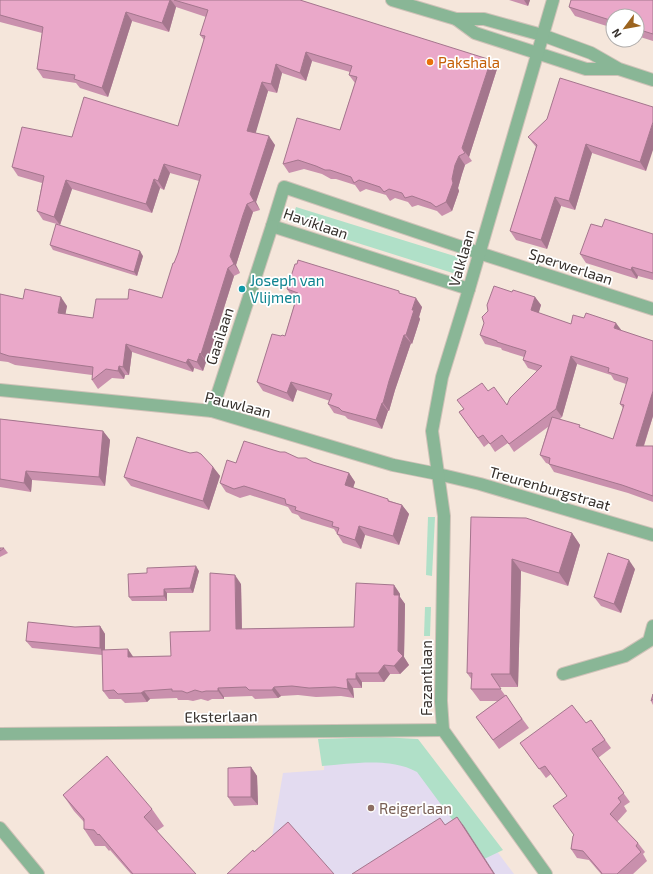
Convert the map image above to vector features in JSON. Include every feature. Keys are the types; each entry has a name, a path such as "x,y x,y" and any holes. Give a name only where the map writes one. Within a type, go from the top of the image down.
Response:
{"street":[{"path":"392,0 456,19 484,19 542,36 591,54 619,69 653,80"},
{"name":"Valklaan","path":"438,474 432,431 442,377 553,0"},
{"path":"456,19 475,33 537,54 586,69 619,69"},
{"name":"Haviklaan","path":"469,289 272,226 284,186 479,253"},
{"name":"Gaailaan","path":"212,411 272,226"},
{"name":"Sperwerlaan","path":"479,253 653,309"},
{"name":"Pauwlaan","path":"0,390 212,411 393,464 438,474"},
{"name":"Treurenburgstraat","path":"438,474 480,484 653,535"},
{"name":"Fazantlaan","path":"438,474 444,516 441,702 443,730 546,874"},
{"path":"563,674 625,656 649,641 653,626"},
{"name":"Eksterlaan","path":"0,734 443,730"},
{"path":"0,828 38,874"}],"shaded area":[{"name":"Reigerlaan","path":"420,748 514,874 273,874 271,843 283,773 324,770 325,751"}],"green space":[{"path":"296,207 464,259 459,275 291,222"},
{"path":"428,517 435,517 432,576 426,575"},
{"path":"425,607 431,607 430,636 424,636"},
{"path":"424,649 430,650 430,700 424,700"},
{"path":"381,737 418,739 503,850 482,860 417,772 395,764 383,763 358,763 322,766 318,739"}],"building":[{"path":"0,0 170,0 162,23 126,12 102,88 74,79 75,75 37,69 43,27 0,15"},
{"path":"174,0 300,0 491,60 462,148 465,153 459,156 455,165 452,179 453,183 446,202 436,207 431,203 412,196 405,198 402,193 389,189 384,192 380,187 359,180 354,183 351,177 330,170 325,170 298,160 283,164 297,118 340,130 357,77 349,75 352,66 306,52 300,73 276,64 271,84 262,82 247,131 269,136 250,194 254,201 247,204 243,215 230,256 234,264 228,268 201,354 200,353 197,362 188,359 186,363 126,344 123,367 119,366 118,371 106,369 92,380 93,367 9,356 0,353 0,294 23,299 25,289 61,297 58,313 93,318 96,299 128,299 129,289 162,298 173,263 178,253 201,175 164,164 158,181 154,179 146,204 66,180 54,217 37,211 44,176 12,167 22,127 72,137 84,97 178,126 205,36 200,35 208,10"},
{"path":"571,0 653,0 653,34 645,32 645,8 605,8 605,18 569,7"},
{"path":"560,78 653,107 653,122 640,162 586,144 569,201 555,197 541,240 510,231 537,145 528,137 547,119"},
{"path":"605,219 653,234 653,273 632,267 631,270 580,254 591,224 602,227"},
{"path":"56,224 140,251 134,272 50,245"},
{"path":"298,260 399,291 399,293 416,298 412,310 414,310 406,335 404,335 383,403 376,420 342,411 339,408 328,404 332,394 291,382 287,393 257,382 272,334 285,336 298,293 287,289 295,264 297,264"},
{"path":"494,286 535,297 531,310 571,324 573,315 584,318 586,313 616,323 614,328 653,341 653,391 636,446 653,446 653,496 622,485 549,464 550,458 540,455 552,417 580,425 579,427 613,439 624,405 620,404 628,378 608,372 609,368 571,356 556,409 509,444 502,435 490,444 483,435 478,438 459,412 464,409 457,400 482,383 488,391 494,387 507,405 510,398 542,366 523,360 526,351 480,335 484,323 482,317 488,311 487,305"},
{"path":"0,419 103,431 99,477 26,471 24,483 0,479"},
{"path":"137,437 190,453 197,452 201,454 213,467 203,501 124,477"},
{"path":"244,441 280,452 285,452 298,458 306,458 313,462 349,473 345,485 402,505 393,536 359,526 355,540 337,534 339,528 332,526 333,522 295,510 296,507 286,504 285,499 244,486 234,489 220,483 227,460 236,463"},
{"path":"471,517 526,518 572,533 559,573 512,559 510,674 491,674 501,689 471,689 472,673 467,673"},
{"path":"608,553 629,560 614,604 594,597"},
{"path":"196,566 190,588 164,589 164,596 129,597 128,574 147,573 147,568"},
{"path":"210,573 235,575 236,629 354,627 356,583 394,585 394,595 399,595 398,651 403,656 394,666 384,665 378,673 356,673 356,679 347,679 348,689 335,687 309,688 292,686 274,687 272,690 249,690 246,687 218,688 218,691 202,692 195,690 187,693 182,691 172,691 172,689 118,694 114,690 103,691 102,650 128,649 128,657 171,656 170,632 210,631"},
{"path":"28,622 75,627 100,626 100,648 26,641"},
{"path":"506,695 522,719 493,740 476,717"},
{"path":"572,705 586,723 591,720 605,740 592,749 624,793 618,798 621,802 610,814 638,843 636,846 641,852 617,874 602,874 583,851 571,849 574,835 553,806 567,796 545,766 539,769 520,743"},
{"path":"107,756 152,809 144,817 196,874 133,874 99,834 98,835 94,830 84,829 84,819 63,795"},
{"path":"251,767 251,797 228,797 228,768"},
{"path":"457,817 494,874 352,874 440,818 445,825"},
{"path":"288,822 334,874 227,874 253,850 254,852"}],"place":[{"name":"Pakshala","path":"430,62"},
{"name":"Joseph van Vlijmen","path":"242,289"},
{"name":"Reigerlaan","path":"371,808"}]}
